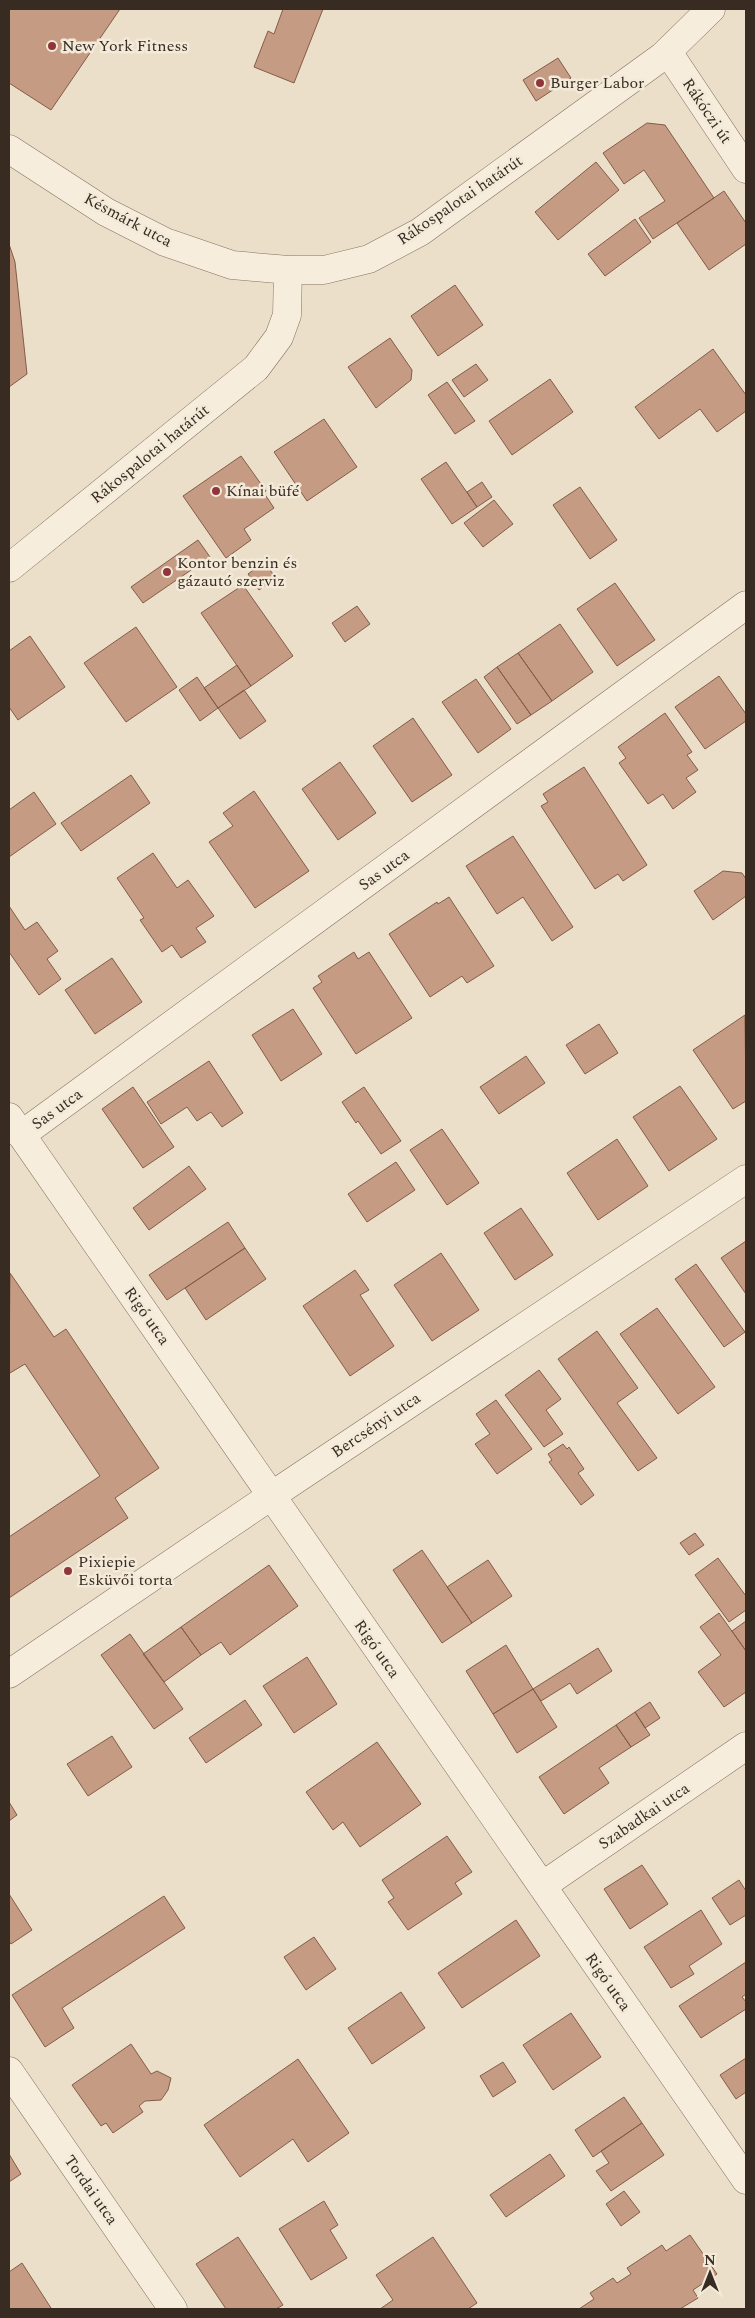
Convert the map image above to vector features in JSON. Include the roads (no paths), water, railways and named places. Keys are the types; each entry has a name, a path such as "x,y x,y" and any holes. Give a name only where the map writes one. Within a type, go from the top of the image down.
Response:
{"street":[{"name":"Rákospalotai határút","path":"9,568 256,368 279,337 287,315 288,270 324,270 368,259 420,232 668,52 711,9"},
{"name":"Rákóczi út","path":"668,52 746,169"},
{"name":"Késmárk utca","path":"9,150 106,212 165,242 232,265 288,270"},
{"name":"Sas utca","path":"15,1126 746,605"},
{"name":"Rigó utca","path":"15,1126 746,2180"},
{"name":"Bercsényi utca","path":"9,1674 271,1496 746,1179"},
{"name":"Szabadkai utca","path":"542,1886 746,1746"},
{"name":"Tordai utca","path":"9,2071 172,2309"}],"place":[{"name":"New York Fitness","path":"52,46"},
{"name":"Burger Labor","path":"540,83"},
{"name":"Kínai büfé","path":"216,491"},
{"name":"Kontor benzin és gázautó szerviz","path":"167,572"},
{"name":"Pixiepie Esküvői torta","path":"68,1571"}]}
